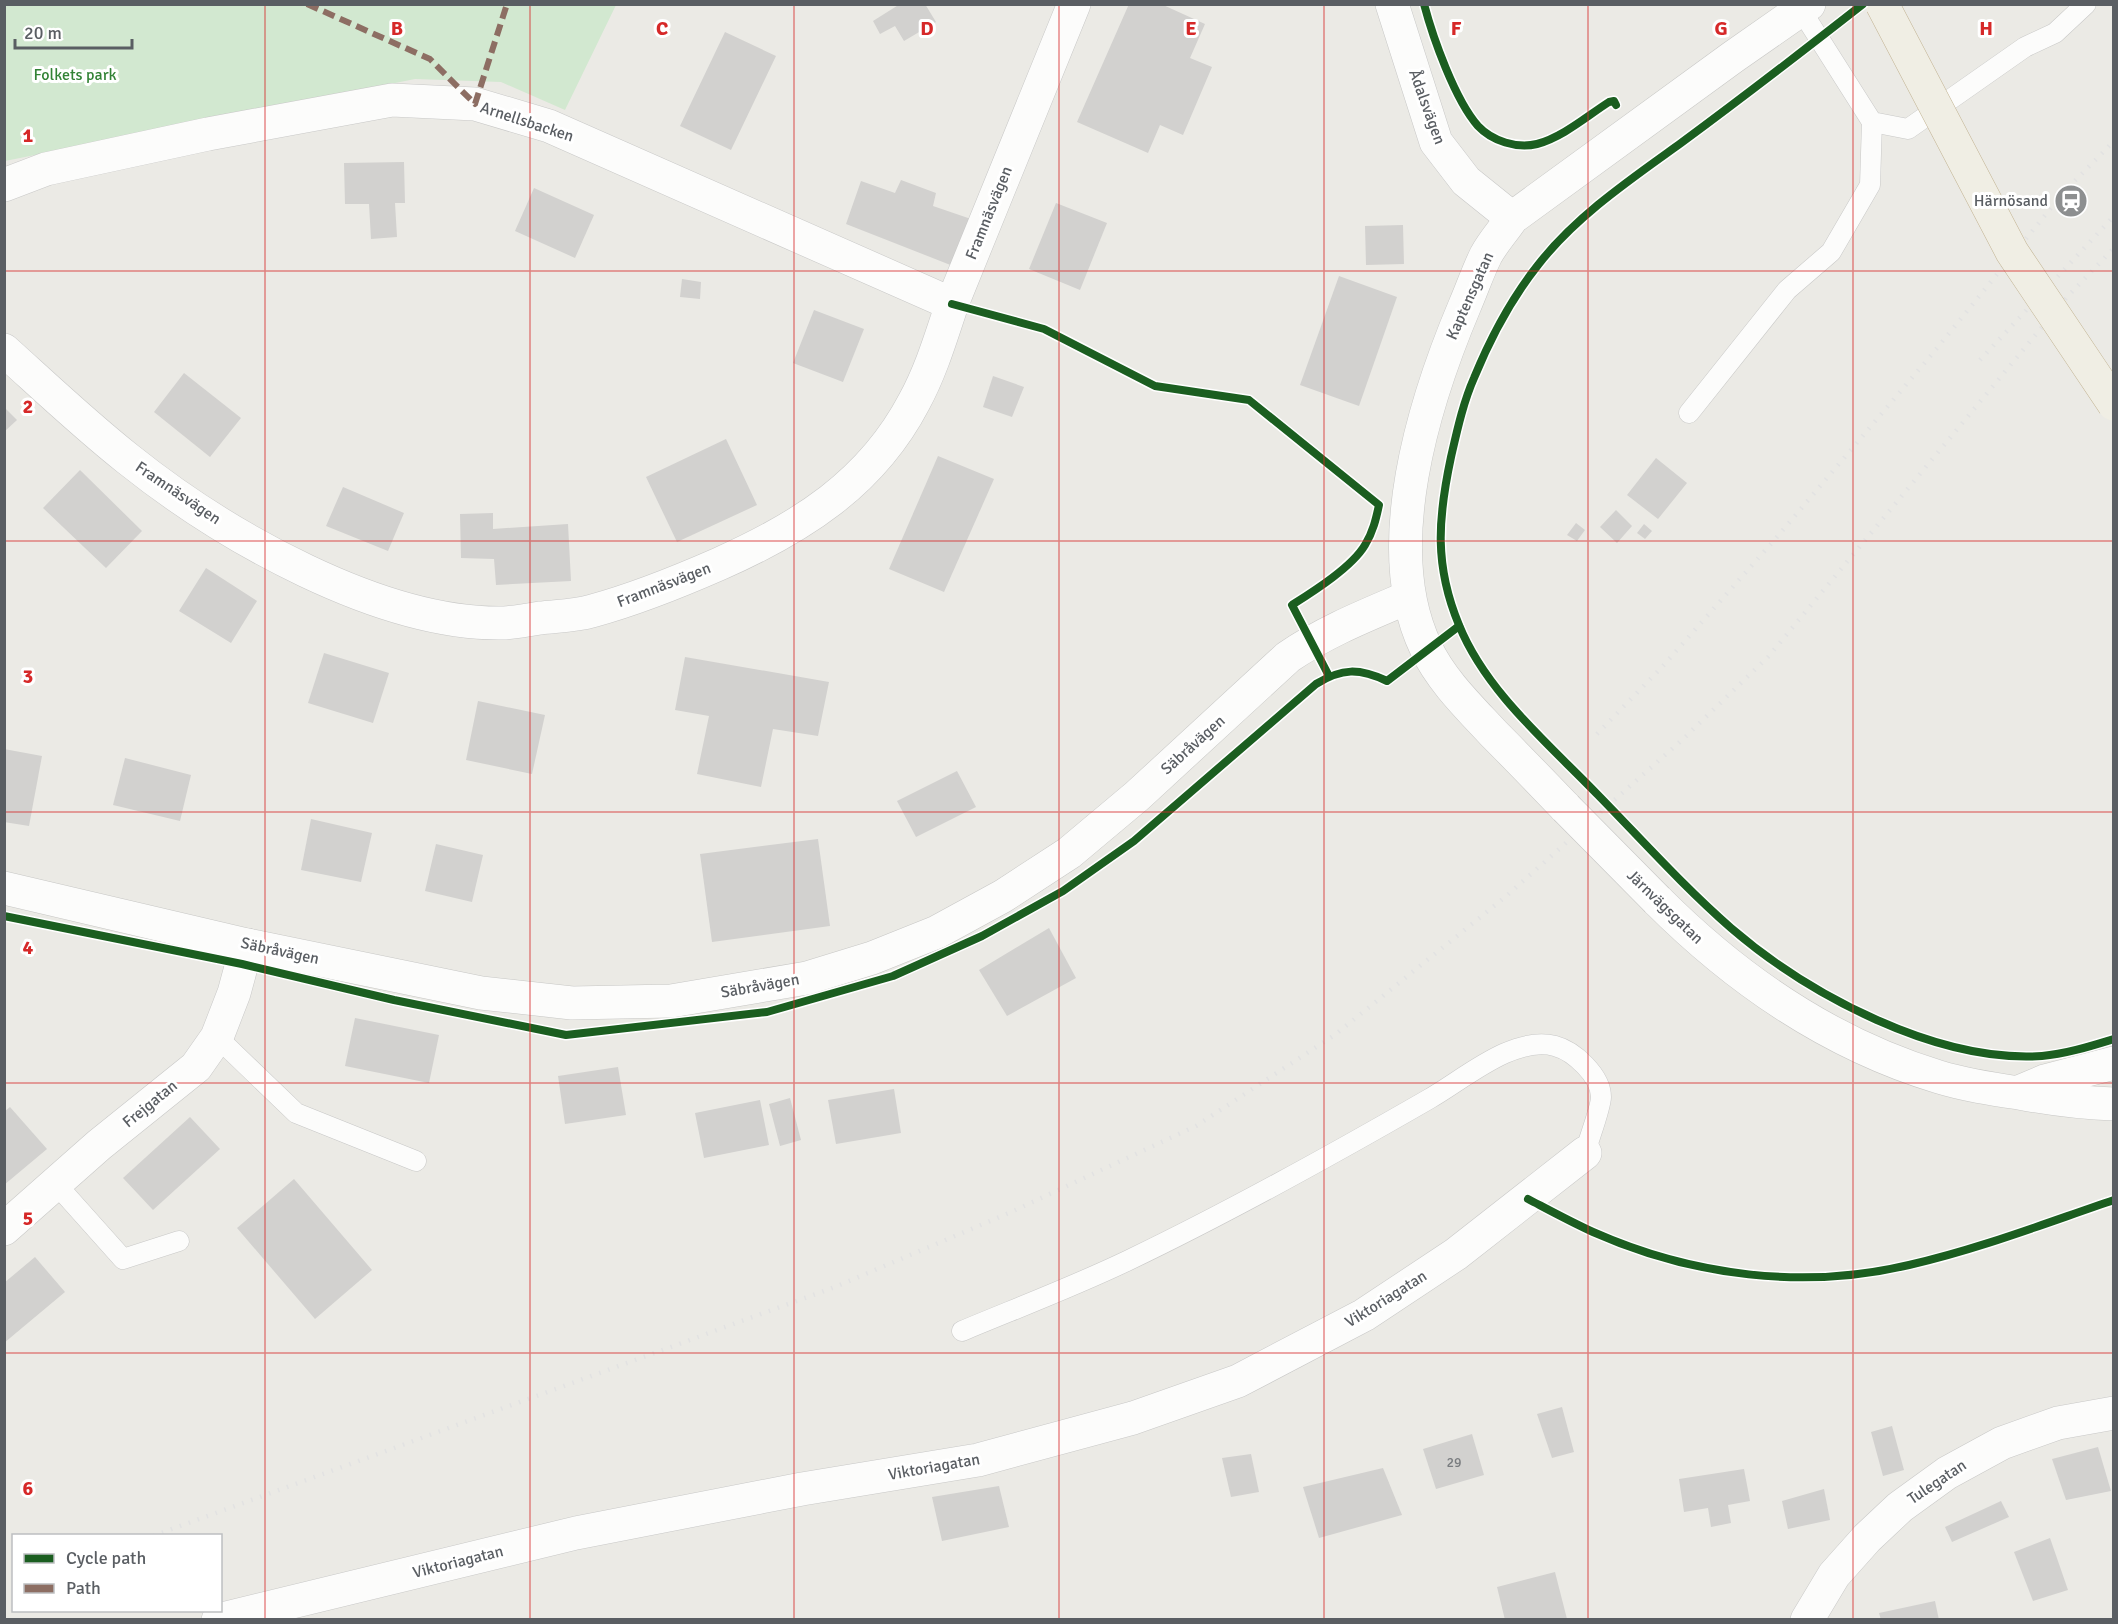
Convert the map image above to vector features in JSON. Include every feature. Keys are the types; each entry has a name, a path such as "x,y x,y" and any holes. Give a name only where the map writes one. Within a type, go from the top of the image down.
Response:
{"highway":[{"path":"1881,4 2012,252 2114,404"}],"street":[{"name":"Framnäsvägen","path":"4,350 129,460 192,505 261,547 341,587 400,608 448,619 505,623 590,612 671,585 747,551 818,511 858,478 890,441 914,402 936,351 952,304 1074,4"},
{"name":"Ådalsvägen","path":"1392,4 1436,142 1466,181 1512,218"},
{"name":"Kaptensgatan","path":"1409,597 1406,560 1407,524 1412,478 1421,434 1449,342 1486,254 1512,218 1805,7"},
{"name":"Arnellsbacken","path":"4,185 46,169 208,134 392,100 476,104 549,126 952,304"},
{"name":"Järnvägsgatan","path":"1409,597 1417,627 1427,650 1465,703 1657,900 1720,959 1775,1000 1834,1034 1875,1053 1939,1077 1982,1088 2079,1102 2114,1104"},
{"name":"Säbråvägen","path":"4,888 247,945 481,993 572,1003 671,1001 807,978 873,958 937,932 1003,896 1069,853 1086,839 1146,788 1288,657 1341,626 1409,597"},
{"name":"Frejgatan","path":"4,1229 99,1145 196,1067 217,1037 234,993 247,945"},
{"path":"2018,1093 2045,1081 2114,1063"},
{"name":"Viktoriagatan","path":"218,1620 576,1533 802,1489 978,1460 1133,1418 1238,1381 1364,1316 1456,1254 1585,1153"},
{"name":"Tulegatan","path":"1807,1620 1834,1575 1866,1538 1900,1508 1947,1473 2002,1443 2058,1423 2114,1413"}],"lane":[{"path":"1872,122 1908,129 2025,47 2055,33 2086,4"},
{"path":"1689,413 1787,290 1831,252 1870,185 1872,122 1805,7"},
{"path":"217,1037 296,1113 416,1161"},
{"path":"962,1331 1127,1261 1320,1161 1517,1048 1539,1045 1555,1046 1575,1055 1593,1073 1601,1096 1585,1153"},
{"path":"56,1184 123,1259 179,1241"}],"green space":[{"name":"Folkets park","path":"5,5 616,5 565,110 501,82 415,79 5,161"}],"building":[{"path":"900,4 925,4 936,22 904,41 895,26 880,34 873,21"},
{"path":"1129,4 1161,4 1205,24 1190,58 1212,67 1183,135 1160,125 1148,153 1077,122"},
{"path":"725,32 776,56 731,150 680,126"},
{"path":"404,162 405,203 395,203 397,237 371,239 369,204 345,204 344,163"},
{"path":"901,180 936,193 933,206 971,219 953,266 846,224 861,181 895,193"},
{"path":"534,188 594,215 575,258 515,231"},
{"path":"1056,203 1107,223 1080,290 1029,269"},
{"path":"1403,225 1404,264 1366,265 1365,226"},
{"path":"1339,276 1397,297 1359,406 1300,385"},
{"path":"682,279 701,282 700,299 680,297"},
{"path":"814,310 864,329 843,382 793,363"},
{"path":"184,373 241,418 210,457 154,412"},
{"path":"993,376 1024,387 1012,417 983,407"},
{"path":"4,407 17,420 4,432"},
{"path":"726,439 757,505 677,542 646,477"},
{"path":"938,456 994,479 944,592 889,569"},
{"path":"1656,458 1687,483 1658,519 1627,495"},
{"path":"80,470 142,531 106,568 43,508"},
{"path":"343,487 404,513 388,551 326,526"},
{"path":"1616,510 1632,526 1617,543 1600,527"},
{"path":"493,513 493,529 568,524 571,581 496,585 494,559 461,558 460,514"},
{"path":"1576,523 1585,530 1577,541 1567,535"},
{"path":"1644,524 1652,531 1645,539 1637,533"},
{"path":"206,568 257,601 231,643 179,611"},
{"path":"324,653 389,673 373,723 308,703"},
{"path":"685,657 829,682 818,736 773,729 761,787 697,774 709,716 675,710"},
{"path":"478,701 545,715 532,774 466,760"},
{"path":"4,749 42,756 29,826 4,822"},
{"path":"125,758 191,775 180,821 113,805"},
{"path":"957,771 976,807 916,837 897,801"},
{"path":"311,819 372,833 361,882 301,870"},
{"path":"818,839 830,926 712,942 700,854"},
{"path":"436,844 483,855 472,902 425,891"},
{"path":"1049,928 1076,978 1007,1016 979,970"},
{"path":"355,1018 439,1035 429,1083 345,1066"},
{"path":"618,1067 626,1115 565,1124 558,1076"},
{"path":"894,1089 901,1133 836,1144 828,1100"},
{"path":"790,1098 801,1140 780,1146 769,1104"},
{"path":"760,1100 769,1145 704,1158 695,1113"},
{"path":"10,1107 47,1149 4,1185 4,1112"},
{"path":"190,1117 220,1149 153,1210 123,1178"},
{"path":"294,1179 372,1270 315,1319 237,1228"},
{"path":"35,1257 65,1292 4,1343 4,1283"},
{"path":"1562,1407 1574,1452 1552,1458 1537,1414"},
{"path":"1892,1426 1904,1470 1883,1476 1871,1432"},
{"path":"1472,1434 1484,1475 1436,1489 1423,1449"},
{"path":"2098,1447 2111,1491 2066,1500 2052,1459"},
{"path":"1251,1454 1259,1492 1231,1497 1222,1458"},
{"path":"1383,1468 1402,1515 1319,1538 1303,1487"},
{"path":"1744,1469 1750,1501 1728,1505 1731,1523 1711,1527 1708,1508 1684,1512 1679,1479"},
{"path":"999,1486 1009,1527 942,1541 932,1497"},
{"path":"1824,1489 1830,1520 1788,1529 1782,1501"},
{"path":"2001,1501 2009,1517 1952,1542 1945,1527"},
{"path":"2050,1538 2068,1590 2033,1601 2014,1552"},
{"path":"1555,1572 1567,1619 1505,1620 1497,1587"},
{"path":"1935,1601 1939,1620 1881,1620 1879,1613"}],"railway":[{"path":"1597,734 1662,667 1777,537 1933,353 2064,192 2114,141"},
{"path":"1980,360 2114,216"},
{"path":"158,1534 835,1287 1009,1213 1196,1126 1336,1034 1504,898 1682,740 1768,657 2067,297 2114,248"},
{"path":"4,1593 12,1590"}],"marked path":[{"path":"307,4 430,59 475,104 507,4"}],"cycle path":[{"path":"1424,4 1453,85 1469,115 1490,136 1513,144 1537,144 1565,131 1609,102 1614,101 1616,105"},
{"path":"1863,4 1750,92 1605,199 1569,230 1528,278 1510,305 1487,349 1470,388 1461,417 1451,457 1441,521 1445,582 1459,625 1471,649 1485,673 1502,695 1680,880 1731,928 1762,953 1836,1000 1876,1020 1918,1036 1960,1048 2002,1055 2042,1056 2069,1052 2114,1039"},
{"path":"952,304 1044,329 1155,386 1249,400 1379,505 1370,535 1359,553 1332,578 1292,605 1329,676"},
{"path":"4,916 242,964 394,1000 566,1035 767,1012 893,976 982,936 1063,891 1134,841 1316,684 1334,675 1351,672 1368,674 1387,681 1459,626"},
{"path":"1528,1199 1593,1232 1669,1259 1709,1268 1789,1277 1829,1277 1869,1273 1935,1259 2114,1200"}],"place":[{"name":"Härnösand","path":"2071,201"}]}
